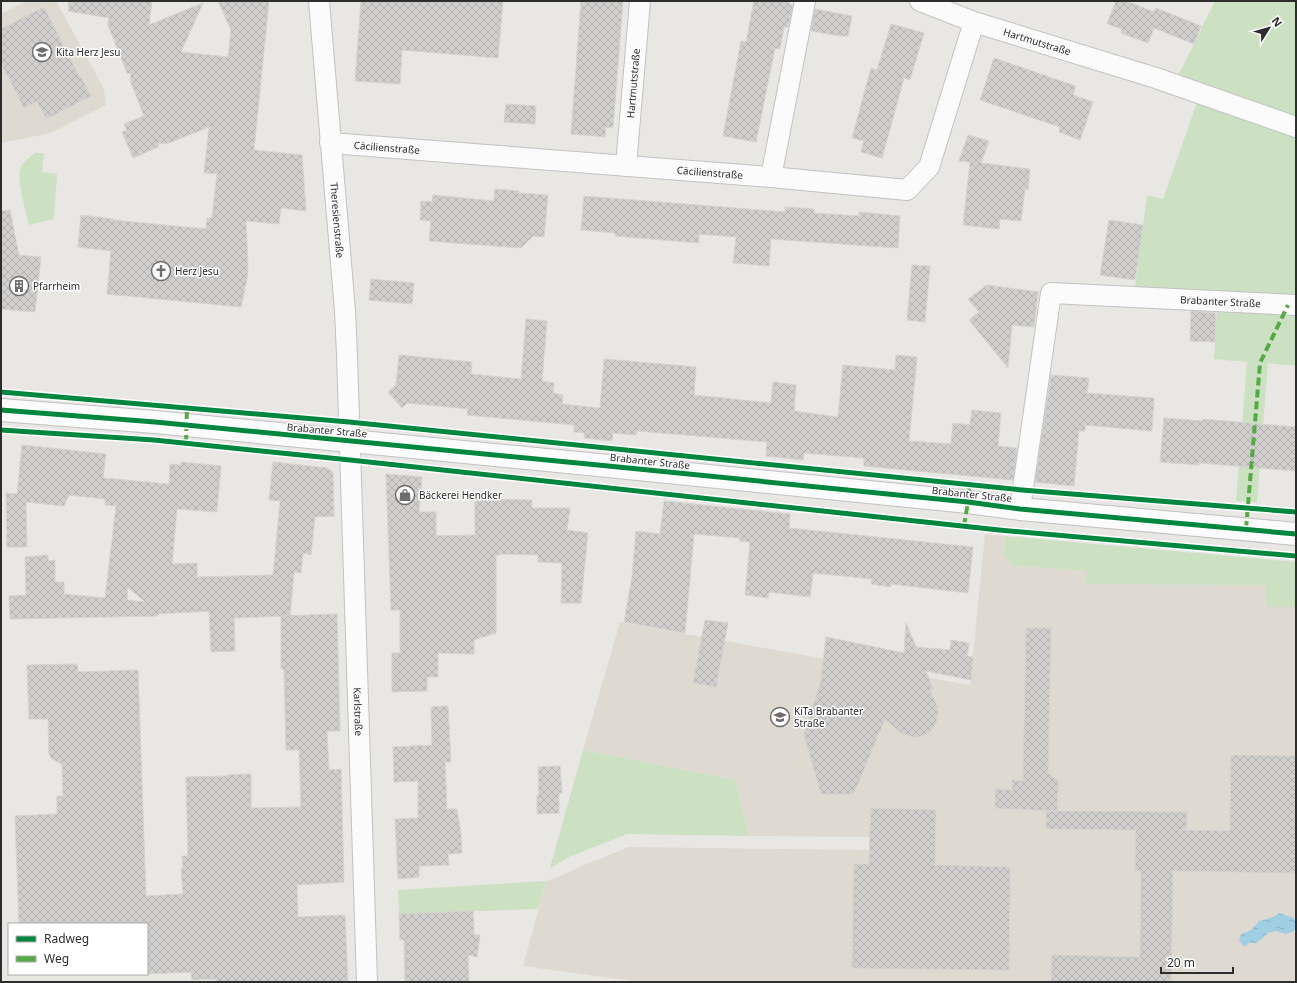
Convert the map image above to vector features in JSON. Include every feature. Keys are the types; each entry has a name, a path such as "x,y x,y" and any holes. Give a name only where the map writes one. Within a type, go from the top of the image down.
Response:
{"main road":[{"name":"Brabanter Straße","path":"1,410 155,422 968,502 1020,509 1296,534"}],"street":[{"name":"Theresienstraße","path":"319,1 345,311 350,441"},
{"name":"Hartmutstraße","path":"626,166 640,1"},
{"path":"771,177 805,1"},
{"name":"Hartmutstraße","path":"920,1 974,22 1156,78 1296,127"},
{"name":"Cäcilienstraße","path":"330,143 771,177 907,190 929,167 974,22"},
{"name":"Brabanter Straße","path":"1020,509 1051,293 1296,305"},
{"name":"Karlstraße","path":"350,441 367,982"}],"shaded area":[{"name":"Kita Herz Jesu","path":"27,1 56,1 104,89 106,105 51,133 1,143 1,14"},
{"path":"985,534 1005,536 1004,555 1013,566 1087,571 1087,584 1266,585 1266,607 1296,607 1296,917 1294,918 1279,913 1273,917 1259,921 1251,930 1249,943 1256,943 1268,933 1275,931 1286,934 1293,932 1296,933 1296,982 639,982 523,966 546,881 629,847 869,850 869,837 749,836 735,780 583,750 620,622 970,685"}],"green space":[{"path":"1215,1 1296,1 1296,119 1177,78"},
{"path":"1197,103 1296,138 1296,296 1135,287 1147,195 1163,199"},
{"path":"35,153 44,153 42,172 57,174 54,219 29,225 19,175 22,164"},
{"path":"1217,310 1296,314 1296,366 1268,363 1257,502 1236,501 1247,362 1214,359"},
{"path":"1005,536 1296,562 1296,607 1266,607 1266,585 1086,584 1087,571 1013,566 1004,555"},
{"path":"583,750 735,780 749,836 627,834 569,857 550,868"},
{"path":"546,881 538,909 399,914 398,890"}],"water":[{"path":"1279,913 1294,918 1296,925 1293,932 1286,934 1275,931 1268,933 1256,943 1249,943 1244,947 1239,940 1241,934 1251,930 1259,921 1273,917"}],"building":[{"path":"69,1 152,1 149,25 203,3 181,52 228,57 231,30 218,1 269,1 254,150 302,155 306,211 281,208 279,224 246,221 248,265 247,279 241,307 107,294 111,251 78,247 81,215 113,220 206,229 207,218 212,218 217,174 204,173 209,127 166,144 159,143 158,147 133,158 122,132 127,130 124,124 144,116 130,80 131,74 127,73 108,25 109,18 68,11"},
{"path":"361,1 503,1 498,58 402,50 400,84 355,81"},
{"path":"581,1 623,1 613,128 606,127 605,137 571,134"},
{"path":"754,1 789,1 789,4 793,5 788,27 784,27 780,49 775,48 756,142 723,136 741,41 746,42"},
{"path":"1116,1 1126,1 1154,12 1156,8 1201,26 1194,44 1154,28 1148,43 1121,33 1122,29 1107,24"},
{"path":"44,7 80,78 81,77 91,96 46,119 37,101 24,108 1,63 1,29"},
{"path":"815,9 852,16 848,36 811,31"},
{"path":"891,24 924,33 910,80 904,78 882,158 861,152 864,141 852,138 871,68 877,70"},
{"path":"994,58 1076,86 1073,95 1093,102 1080,140 1059,132 1060,127 980,100"},
{"path":"506,104 536,106 535,124 504,122"},
{"path":"968,135 989,141 981,163 1030,169 1028,190 1025,189 1021,221 1000,219 999,229 963,225 970,162 959,161"},
{"path":"495,189 519,191 519,193 548,195 544,237 533,236 521,248 429,241 431,221 420,220 421,201 432,202 433,195 494,201"},
{"path":"584,196 785,212 785,207 814,209 814,213 859,216 859,212 900,216 898,248 771,239 769,266 733,263 736,237 699,234 699,243 615,236 615,233 581,230"},
{"name":"Pfarrheim","path":"10,210 19,255 41,257 35,312 1,309 1,211"},
{"path":"1109,220 1143,225 1135,280 1100,275"},
{"path":"912,265 930,266 925,322 907,320"},
{"path":"371,279 414,283 412,304 369,300"},
{"path":"987,285 1038,292 1034,327 1012,325 1008,368 969,320 979,312 968,299"},
{"path":"1191,311 1216,313 1215,342 1190,341"},
{"path":"526,319 547,321 542,381 554,383 553,393 563,395 562,404 600,408 604,359 696,367 694,395 771,403 773,382 796,385 794,411 838,417 843,365 895,370 896,355 917,357 909,441 951,444 953,423 970,425 972,410 1001,413 998,446 1017,448 1013,480 864,466 864,458 804,453 803,460 766,456 767,442 637,431 636,435 613,433 612,441 584,438 585,433 574,432 574,425 467,415 468,409 407,403 402,408 388,392 396,385 399,355 472,362 471,374 521,379"},
{"path":"1051,375 1089,378 1087,393 1154,398 1152,431 1085,425 1085,431 1079,431 1074,486 1035,482"},
{"path":"1164,418 1203,421 1203,419 1296,427 1296,471 1199,463 1199,465 1160,462"},
{"path":"22,445 106,454 103,478 169,484 170,464 181,465 181,462 221,466 217,512 177,509 172,564 197,563 197,577 273,575 280,501 269,500 273,462 327,468 333,472 334,516 315,517 311,555 303,553 301,573 294,572 290,616 234,618 235,651 211,652 209,611 158,614 158,616 10,619 9,596 26,595 25,557 48,555 48,561 55,560 55,582 64,582 64,594 105,598 116,506 105,505 105,499 69,495 64,506 26,502 27,547 7,547 6,493 17,494","holes":["128,587 145,602 127,600"]},
{"path":"386,474 422,477 419,512 436,512 436,536 475,535 475,499 532,500 532,508 570,508 567,530 588,533 581,603 561,603 562,563 538,562 538,555 496,555 496,633 474,640 474,654 438,653 438,677 427,677 427,691 392,692 392,653 400,653 400,610 391,610"},
{"path":"664,501 790,514 789,528 973,547 968,593 891,584 891,587 871,584 872,579 813,573 810,597 769,592 768,598 745,595 750,542 740,541 740,538 694,534 685,633 624,622 632,577 636,531 660,534"},
{"path":"337,614 340,731 327,731 329,770 341,769 344,882 297,885 298,917 345,915 348,982 216,982 216,979 192,980 191,972 148,974 148,923 19,923 15,816 57,814 57,796 63,796 62,764 52,759 49,754 48,719 29,719 27,665 77,664 78,672 138,670 146,896 183,894 181,868 183,868 182,856 188,856 186,777 251,774 251,808 301,807 299,750 286,750 284,669 281,669 281,616"},
{"path":"705,620 728,623 716,687 693,683"},
{"path":"906,623 916,647 950,650 951,640 969,643 967,656 973,657 971,680 926,671 933,689 930,690 937,706 938,714 936,724 930,732 921,736 913,737 902,734 885,719 854,794 821,794 804,735 821,681 826,637 904,653"},
{"path":"1026,628 1051,628 1048,773 1058,780 1057,811 995,808 995,789 1012,790 1012,780 1023,781"},
{"path":"448,706 451,762 445,762 447,809 457,809 462,853 448,854 449,865 419,866 419,877 398,879 395,819 418,818 418,781 394,782 393,747 432,745 431,707"},
{"path":"1231,755 1296,756 1296,873 1173,871 1171,982 1051,982 1052,955 1140,957 1141,871 1135,871 1136,830 1046,829 1046,811 1187,812 1186,830 1180,830 1230,831"},
{"path":"560,766 562,793 559,793 559,813 537,814 537,795 539,795 538,767"},
{"path":"871,808 936,810 935,865 1010,867 1009,970 852,968 854,864 869,864"},
{"path":"473,911 474,935 480,935 477,957 468,955 469,982 405,982 404,940 400,940 399,914"}],"marked path":[{"path":"1246,529 1260,363 1288,305"},
{"path":"186,443 187,407"},
{"path":"964,526 969,484"}],"cycle path":[{"path":"1,392 349,422 1022,490 1296,512"},
{"path":"1,410 155,422 968,502 1020,509 1296,534"},
{"path":"1,430 154,440 999,530 1296,556"}],"place":[{"name":"Kita Herz Jesu","path":"42,52"},
{"name":"Herz Jesu","path":"161,271"},
{"name":"Pfarrheim","path":"19,286"},
{"name":"Bäckerei Hendker","path":"405,495"},
{"name":"KiTa Brabanter Straße","path":"780,717"}]}
